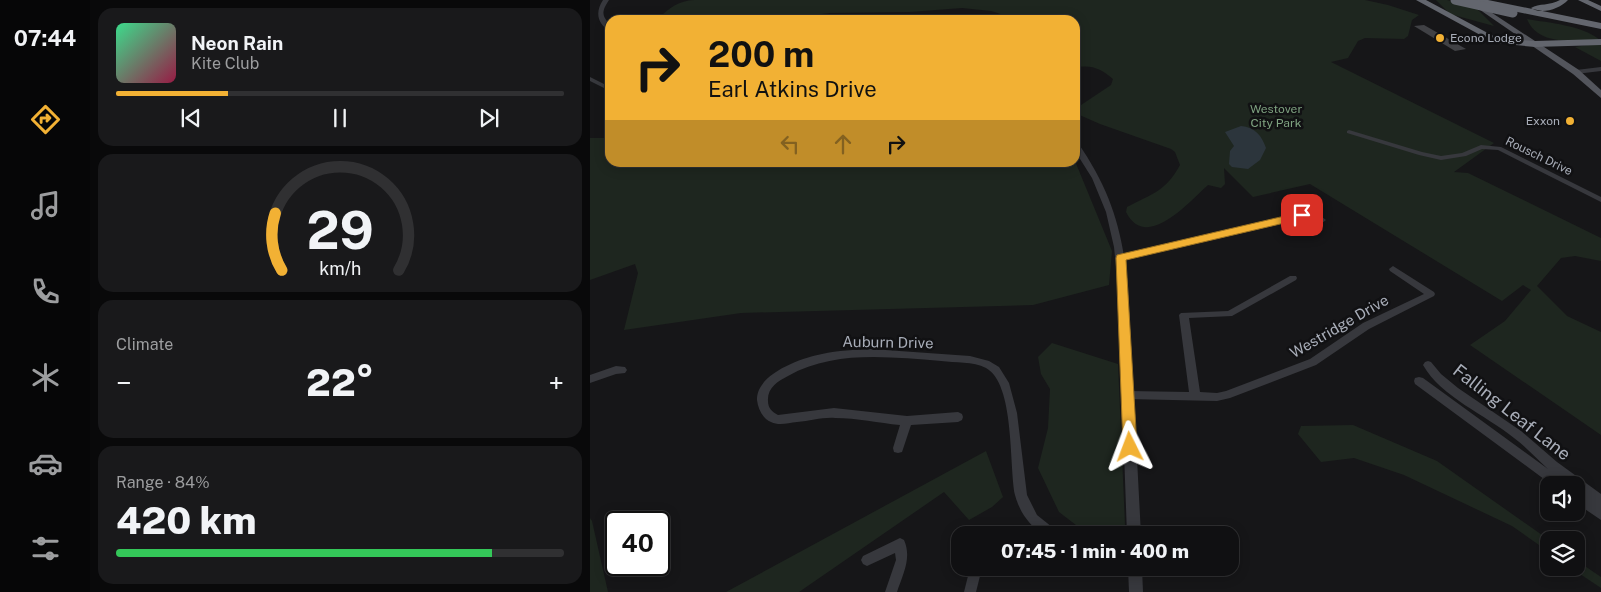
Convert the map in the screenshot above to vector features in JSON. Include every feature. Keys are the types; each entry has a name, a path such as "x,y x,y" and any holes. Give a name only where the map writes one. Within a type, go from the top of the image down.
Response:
{"highway":[{"path":"1420,0 1495,40 1538,43 1601,42"},
{"path":"1455,0 1601,30"},
{"path":"1475,0 1601,26"},
{"path":"1501,6 1539,8 1561,4 1564,0"},
{"path":"1582,0 1601,9"}],"main road":[{"path":"1468,0 1538,43"},
{"path":"1475,0 1601,85"},
{"path":"1581,72 1601,95"}],"street":[{"path":"605,23 600,17 600,10 606,0"},
{"path":"1581,72 1601,69"},
{"path":"590,79 605,86"},
{"name":"Rousch Drive","path":"1348,132 1361,138 1442,158 1464,155 1481,147 1499,148 1601,200"},
{"path":"1080,152 1096,176 1106,198 1120,254 1134,526"},
{"path":"1120,254 1143,252 1299,216 1322,220"},
{"name":"Westridge Drive","path":"1128,395 1216,397 1304,366 1366,326 1431,294 1393,269"},
{"path":"1195,396 1184,315 1229,314 1293,278"},
{"name":"Auburn Drive","path":"958,417 907,421 834,413 778,420 772,418 766,412 762,395 764,388 780,374 815,359 839,355 876,354 970,360 983,363 998,374 1008,396 1021,495 1027,511 1035,523 1040,526"},
{"name":"Falling Leaf Lane","path":"1428,365 1454,391 1517,434 1561,472 1601,501"},
{"path":"590,380 616,370 622,370"},
{"path":"1419,381 1550,476"},
{"path":"898,448 907,421"},
{"path":"1585,502 1601,514"},
{"path":"867,560 900,544 902,560 892,592"},
{"path":"970,592 974,576"},
{"path":"1135,576 1136,592"}],"green space":[{"name":"Westover City Park","path":"694,0 1365,0 1419,15 1412,20 1408,36 1404,39 1365,38 1358,41 1348,58 1331,62 1494,143 1454,172 1468,173 1601,238 1601,261 1575,256 1561,258 1537,286 1567,316 1601,332 1601,435 1470,345 1505,321 1531,290 1523,285 1502,301 1310,184 1253,197 1224,168 1225,184 1221,188 1208,185 1179,212 1156,226 1145,227 1134,223 1126,212 1127,207 1158,191 1175,174 1180,165 1175,152 1171,149 1080,115 1080,106 1111,85 1113,79 1096,68 1080,68 1080,15 1004,15 991,11 962,8 910,12 813,15 662,15 675,5"},
{"path":"1436,0 1447,0 1476,8 1494,26 1450,14"},
{"path":"1527,19 1575,28 1600,40 1569,41 1549,38 1532,28"},
{"path":"1601,45 1601,61 1575,47"},
{"path":"590,138 605,138 605,167 1077,167 1112,251 1109,285 1033,305 741,313 624,330 638,273 635,264 590,280"},
{"path":"1052,343 1118,364 1124,526 1077,526 1059,512 1038,468 1048,428 1050,389 1041,374 1038,357"},
{"path":"1353,425 1437,461 1540,534 1540,546 1512,526 1404,475 1354,458 1321,462 1298,434 1301,426"},
{"path":"986,451 1003,497 992,507 969,520 944,492 799,592 726,592"},
{"path":"590,518 592,521 608,592 590,592"},
{"path":"1585,566 1601,577 1601,588 1583,576 1585,576"}],"shaded area":[{"path":"1241,126 1254,130 1266,148 1260,160 1248,169 1232,167 1229,164 1230,151 1234,146 1225,132"}],"building":[{"name":"Econo Lodge","path":"1424,25 1466,49 1455,51 1414,26"}],"place":[{"name":"Econo Lodge","path":"1440,38"},
{"name":"Exxon","path":"1570,121"}],"route":[{"path":"1130,447 1121,258 1302,215"}]}
